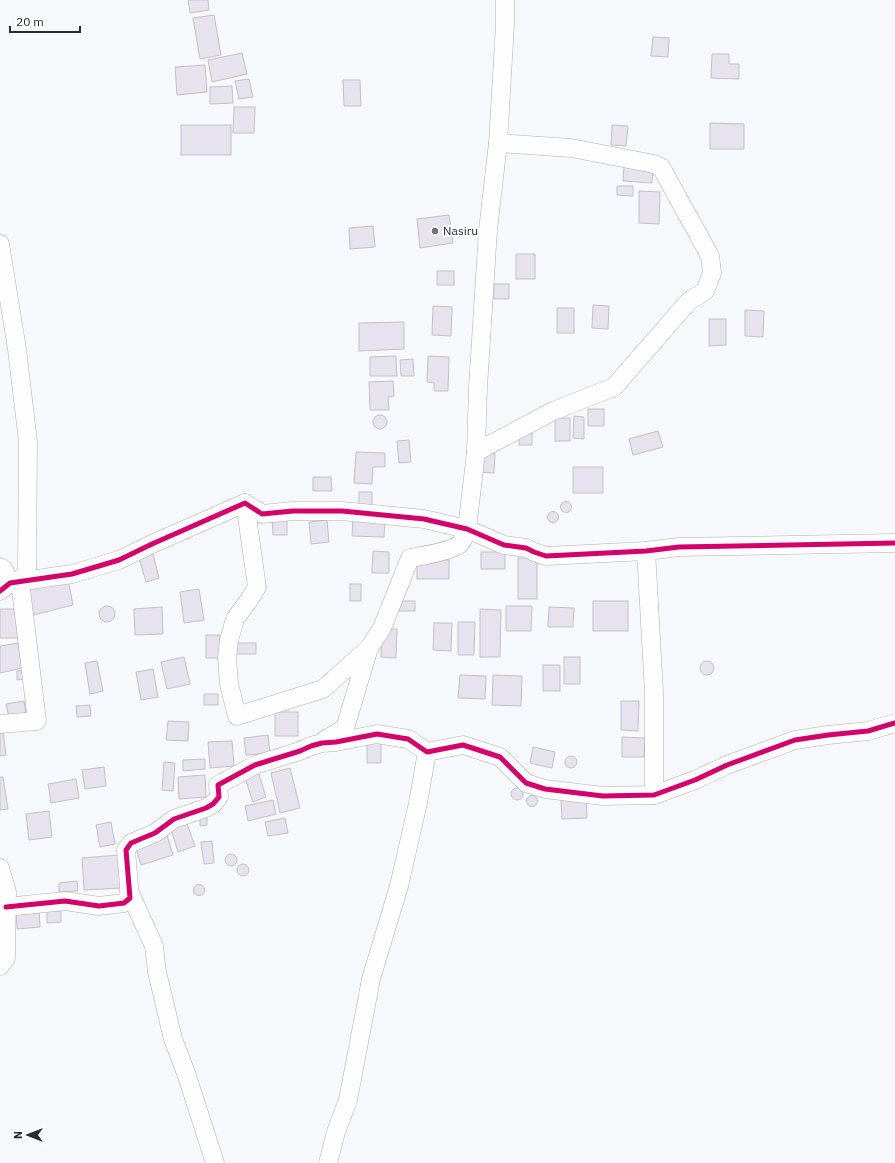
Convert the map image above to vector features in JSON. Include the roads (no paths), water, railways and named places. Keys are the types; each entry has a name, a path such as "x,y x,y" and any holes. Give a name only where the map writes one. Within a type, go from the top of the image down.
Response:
{"street":[{"path":"245,503 257,587 235,619 229,640 227,659 229,684 238,716 323,689 369,648 382,628 410,558 440,552 459,545 464,538 467,529 476,452 478,387 488,230 498,143 505,25 505,0"},
{"path":"476,452 553,411 614,387 689,301 705,291 712,273 710,256 661,167 654,164 572,148 498,143"},
{"path":"0,244 17,349 28,442 27,571 10,585"},
{"path":"10,585 72,574 119,560 245,503"},
{"path":"245,503 262,514 293,511 342,511 424,519 467,529 504,545 526,548 546,556 646,551 679,547 895,543"},
{"path":"646,551 654,693 654,795"},
{"path":"0,567 4,570 10,585 37,721 0,724"},
{"path":"322,743 345,728 369,648"},
{"path":"6,907 65,901 99,906 124,903 130,898 126,850 131,843 155,833 174,819 213,804 219,797 218,785 255,765 322,743 336,742 377,734 408,739 428,752 463,745 500,757 526,783 545,789 603,796 654,795 695,780 727,765 795,740 868,731 895,722"},
{"path":"328,1163 336,1132 348,1100 371,979 399,886 428,752"},
{"path":"0,868 7,892 6,958 0,966"},
{"path":"129,891 154,946 157,972 173,1039 186,1073 215,1163"}],"place":[{"name":"Nasiru","path":"435,231"}]}
